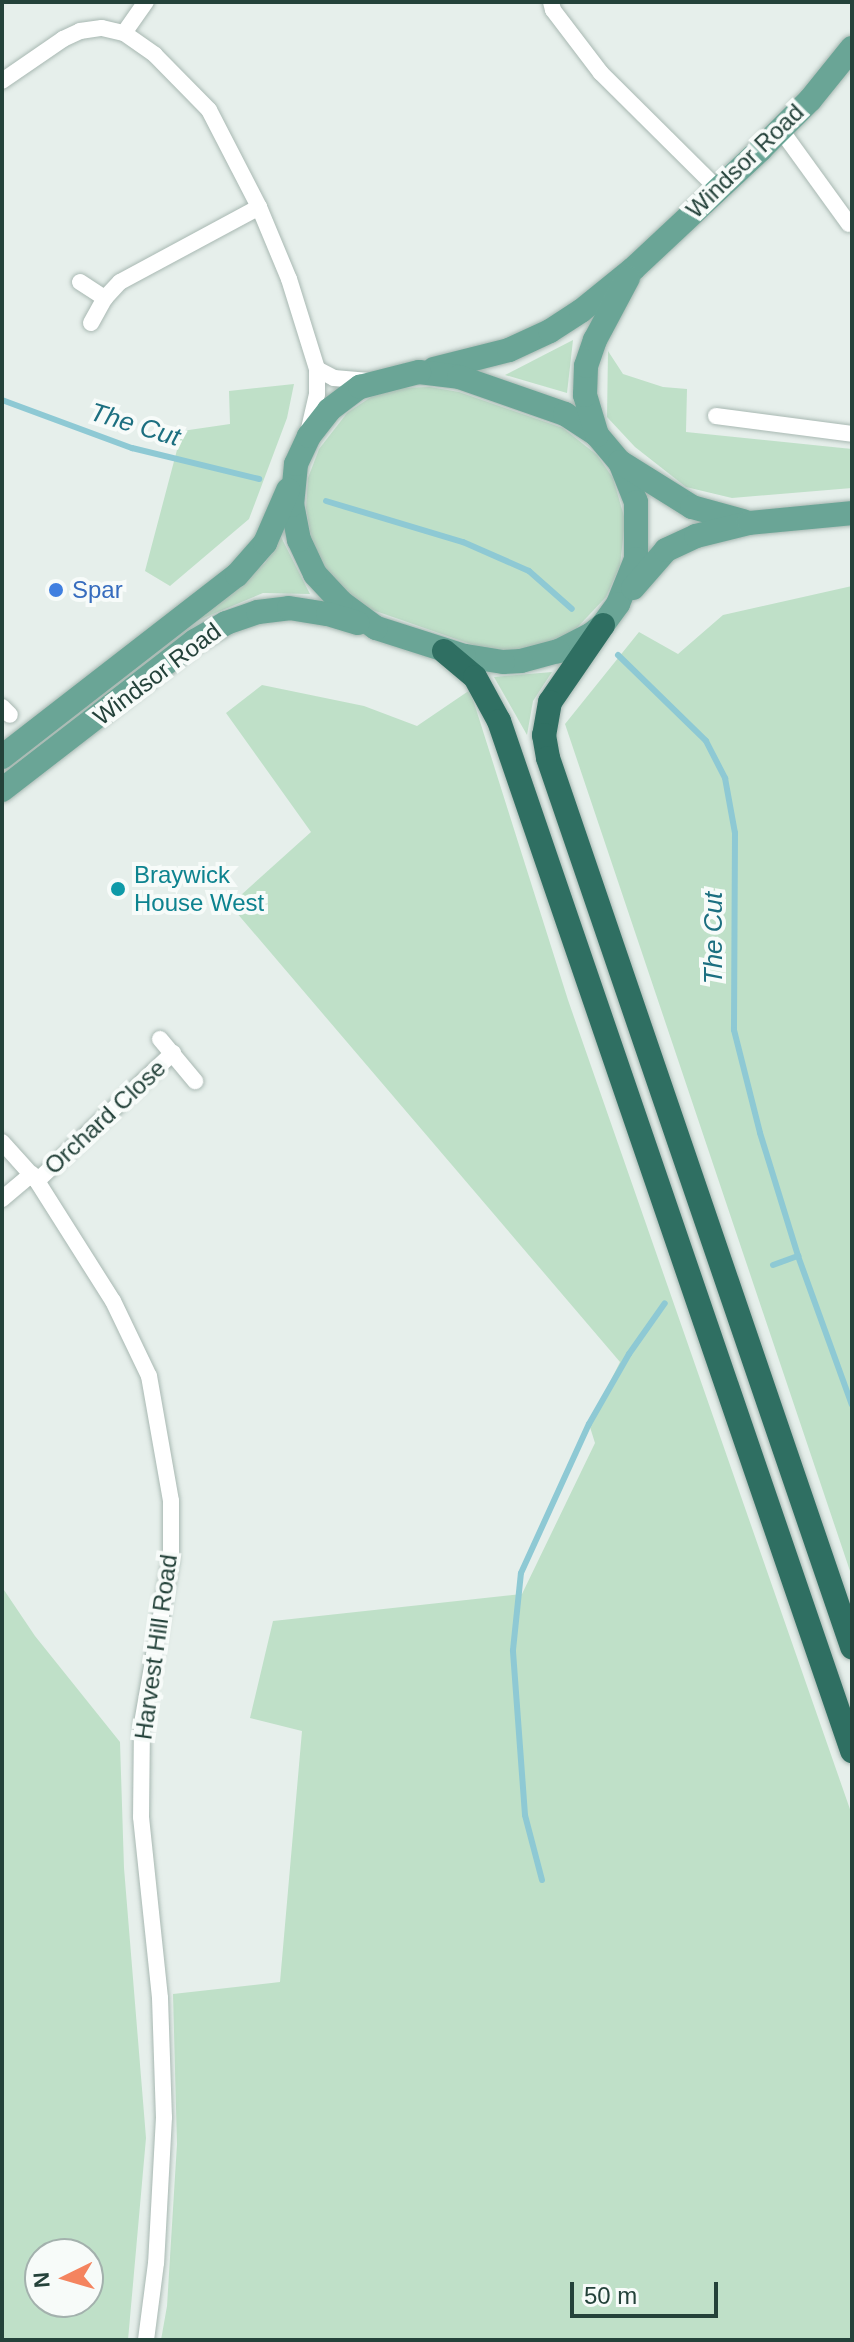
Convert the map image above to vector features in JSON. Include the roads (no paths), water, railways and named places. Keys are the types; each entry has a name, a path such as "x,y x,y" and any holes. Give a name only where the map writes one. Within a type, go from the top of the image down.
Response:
{"highway":[{"path":"606,621 550,702 544,735 548,758 852,1647"},
{"path":"444,651 475,677 499,721 852,1751"}],"main road":[{"name":"Windsor Road","path":"299,457 329,410 352,391 379,380 485,357 532,341 581,311 633,269 781,130 852,48"},
{"name":"Windsor Road","path":"597,435 586,404 586,366 601,329 633,269"},
{"path":"419,372 459,377 548,407 597,435 620,462 692,507 749,523"},
{"path":"299,457 293,514 305,557 327,588 376,628"},
{"path":"2,757 247,565 278,519 299,457"},
{"path":"606,621 626,589 638,539 636,502 620,462"},
{"path":"606,621 666,550 696,536 749,523 852,513"},
{"name":"Windsor Road","path":"2,790 195,641 226,623 258,612 289,608 328,614 484,661 521,661 575,644 606,621"}],"street":[{"path":"124,33 146,2"},
{"path":"551,2 553,10 601,73 718,189"},
{"path":"2,81 80,31 102,28 124,33 155,55 209,110 259,207 289,279 317,369 315,406 299,457"},
{"path":"781,130 849,224"},
{"path":"91,323 105,298 120,282 259,207"},
{"path":"80,282 105,298"},
{"path":"317,369 345,380 379,380"},
{"path":"716,416 852,434"},
{"name":"Orchard Close","path":"160,1039 195,1081"},
{"name":"Orchard Close","path":"2,1199 34,1178 173,1053"},
{"name":"Harvest Hill Road","path":"2,1142 34,1178 113,1301 149,1376 171,1501 171,1559 142,1724 141,1817 160,1998 164,2117 156,2263 146,2340"}],"waterway":[{"name":"The Cut","path":"2,400 132,448 259,479"},
{"name":"The Cut","path":"326,501 463,542 529,571 572,609"},
{"name":"The Cut","path":"618,655 706,741 725,778 735,833 734,1030 760,1133 798,1256 852,1405"},
{"name":"The Cut","path":"773,1265 798,1256"},
{"path":"542,1880 525,1815 513,1650 521,1573 589,1424 629,1354 665,1303"}],"place":[{"name":"Spar","path":"56,590"},
{"name":"Braywick House West","path":"118,889"}]}
